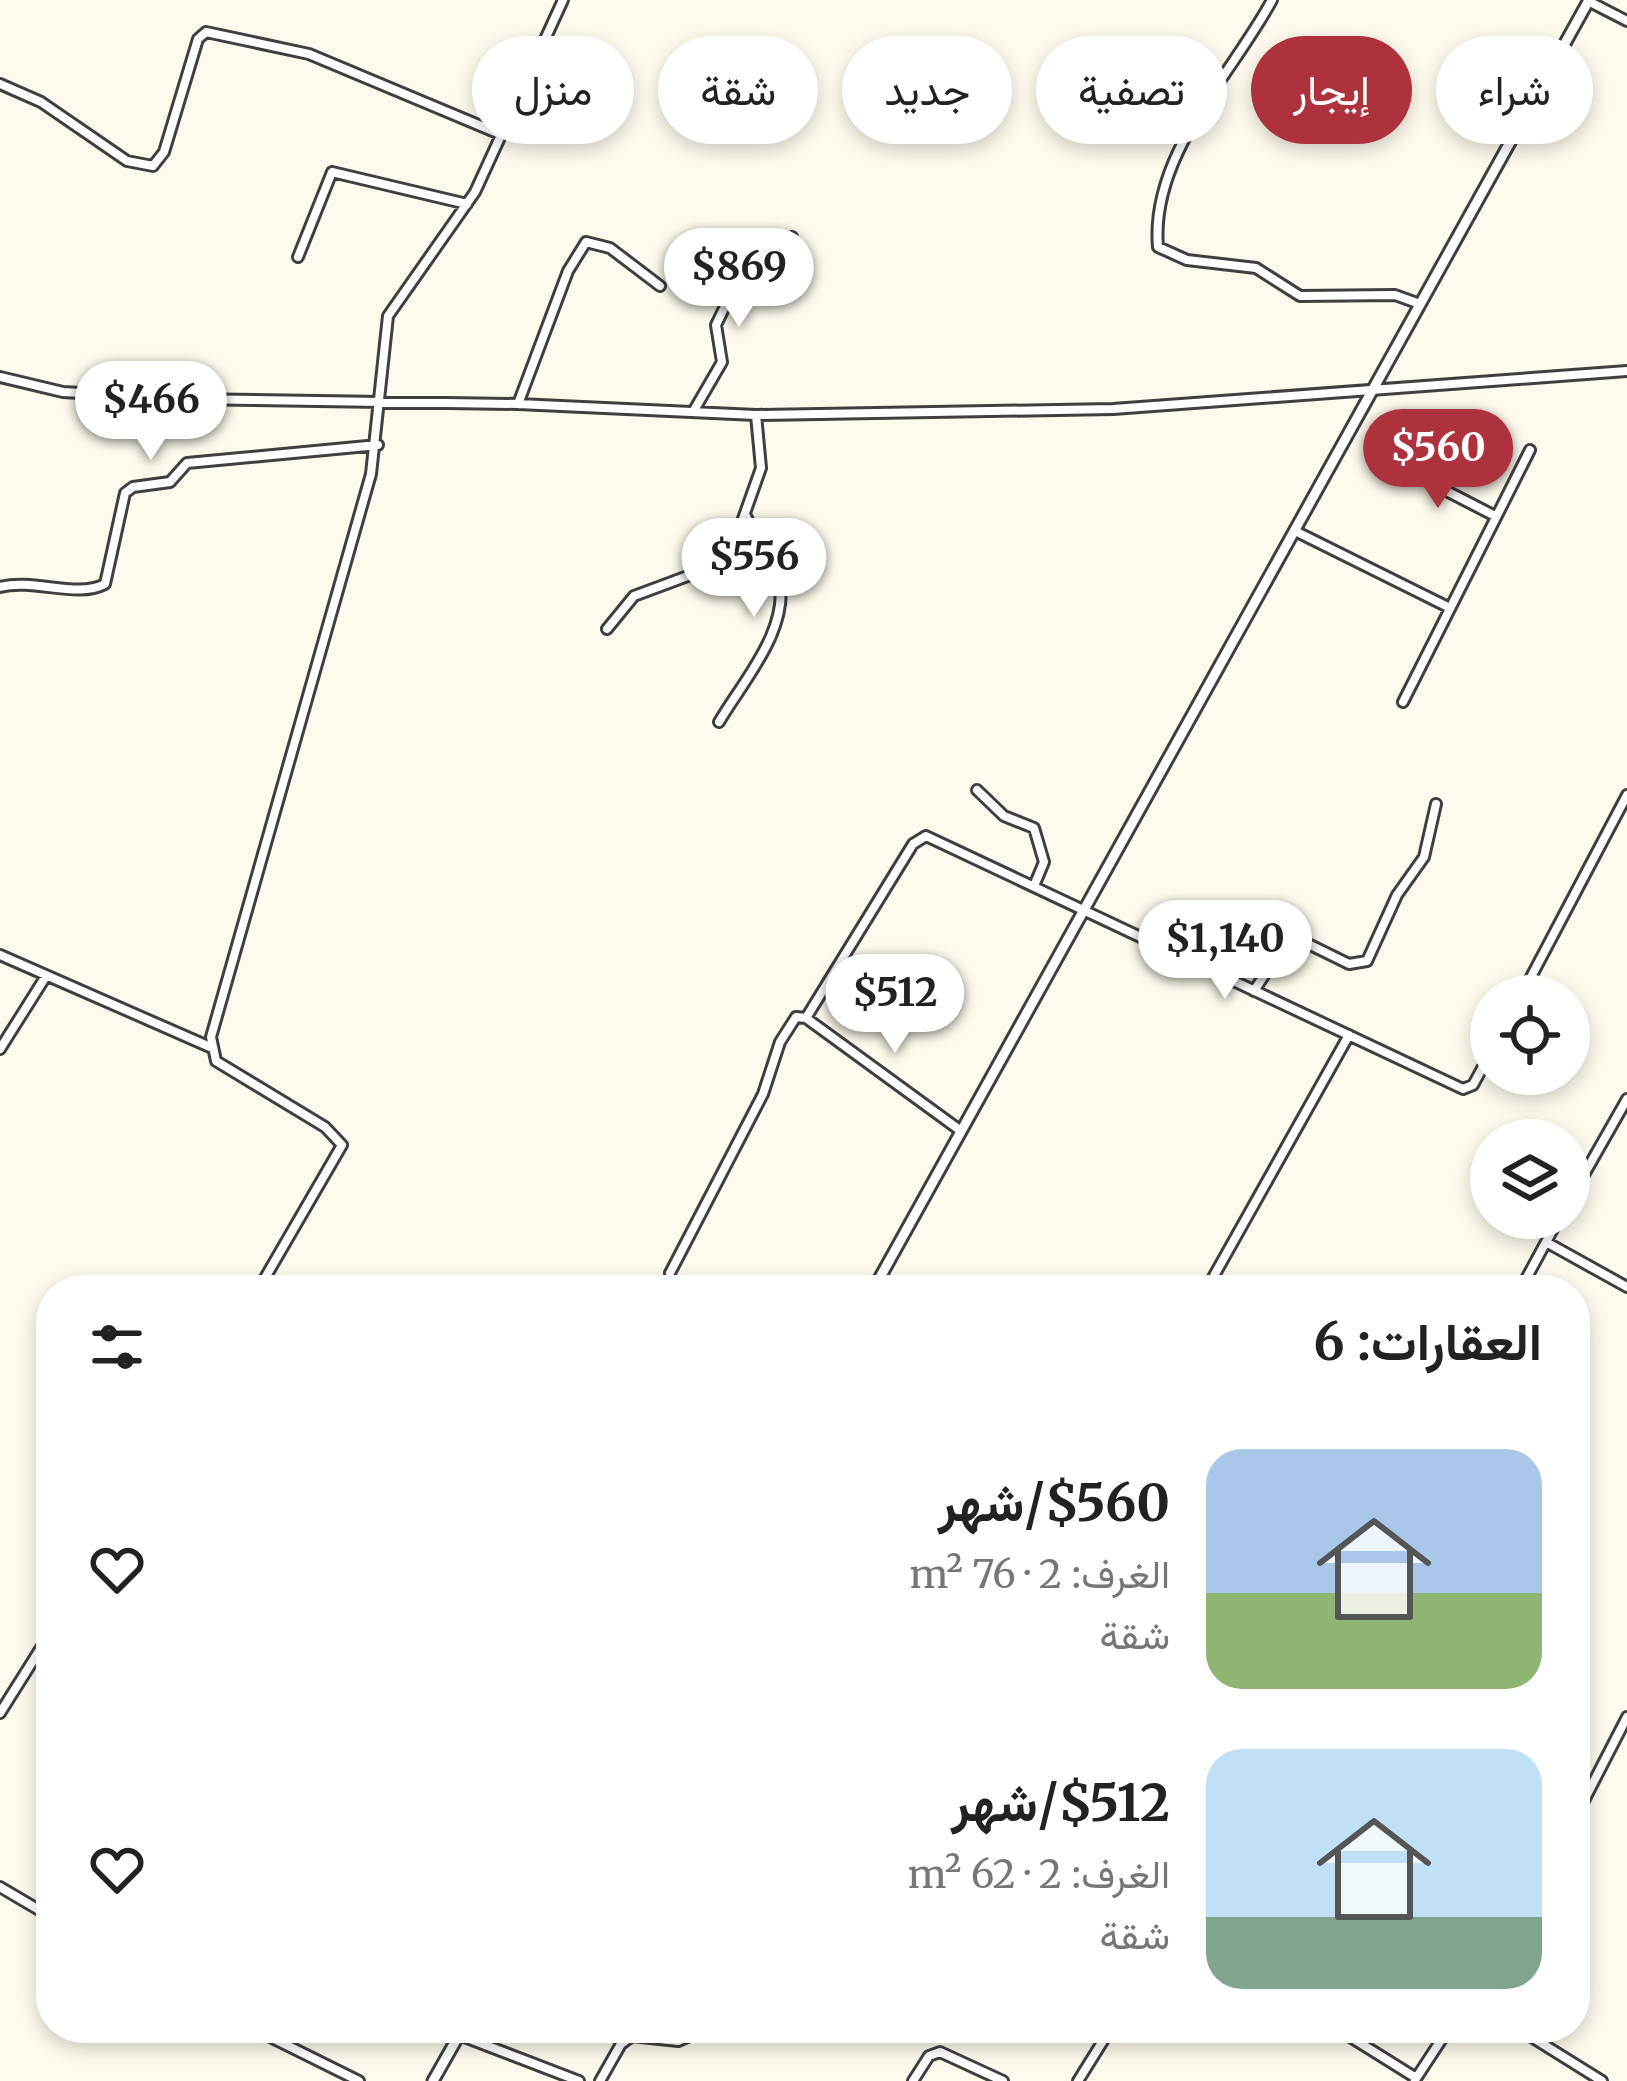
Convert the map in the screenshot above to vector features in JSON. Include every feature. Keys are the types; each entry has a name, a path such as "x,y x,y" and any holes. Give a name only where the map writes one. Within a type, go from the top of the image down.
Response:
{"street":[{"path":"546,36 563,0"},
{"path":"1272,0 1180,148 1161,202 1158,247 1187,260 1256,268 1300,296 1401,296 1420,304"},
{"path":"881,1275 1589,1 1627,21"},
{"path":"0,84 41,102 127,161 148,167 164,152 198,39 204,33 309,54 472,122"},
{"path":"267,1275 342,1145 325,1127 216,1061 210,1047 377,445 391,308 468,204 495,144"},
{"path":"298,257 332,172 468,204"},
{"path":"693,412 722,362 716,325 733,290 752,262 792,237"},
{"path":"518,404 568,271 586,242 610,248 660,286"},
{"path":"0,377 63,392 518,404 756,416 1113,409 1369,394 1394,385 1627,370"},
{"path":"607,629 634,596 728,561 761,467 756,416"},
{"path":"0,586 27,582 89,590 105,584 124,494 133,487 170,482 187,463 377,445"},
{"path":"1403,702 1530,450"},
{"path":"1402,468 1495,516"},
{"path":"718,722 772,633 780,607 778,575 746,515"},
{"path":"1295,531 1450,608"},
{"path":"977,790 1004,816 1034,828 1044,858 1034,886"},
{"path":"1532,975 1627,795"},
{"path":"1254,992 1289,934 1349,964 1366,961 1391,907 1428,848 1436,804"},
{"path":"806,1018 918,838 930,836 1465,1090 1470,1083"},
{"path":"0,956 210,1047"},
{"path":"0,1048 46,976"},
{"path":"670,1274 763,1094 784,1032 794,1018 806,1018 962,1132"},
{"path":"1214,1275 1348,1036"},
{"path":"1590,1164 1627,1099"},
{"path":"1528,1275 1548,1239"},
{"path":"1546,1242 1627,1287"},
{"path":"0,1713 36,1656"},
{"path":"1590,1789 1627,1717"},
{"path":"0,1887 36,1908"},
{"path":"282,2043 359,2081"},
{"path":"433,2081 454,2043"},
{"path":"489,2043 579,2081"},
{"path":"600,2081 622,2043"},
{"path":"1078,2081 1102,2043"},
{"path":"1359,2043 1415,2080 1439,2043"},
{"path":"1541,2043 1602,2081"},
{"path":"913,2081 929,2056 940,2052 1003,2081"}]}
